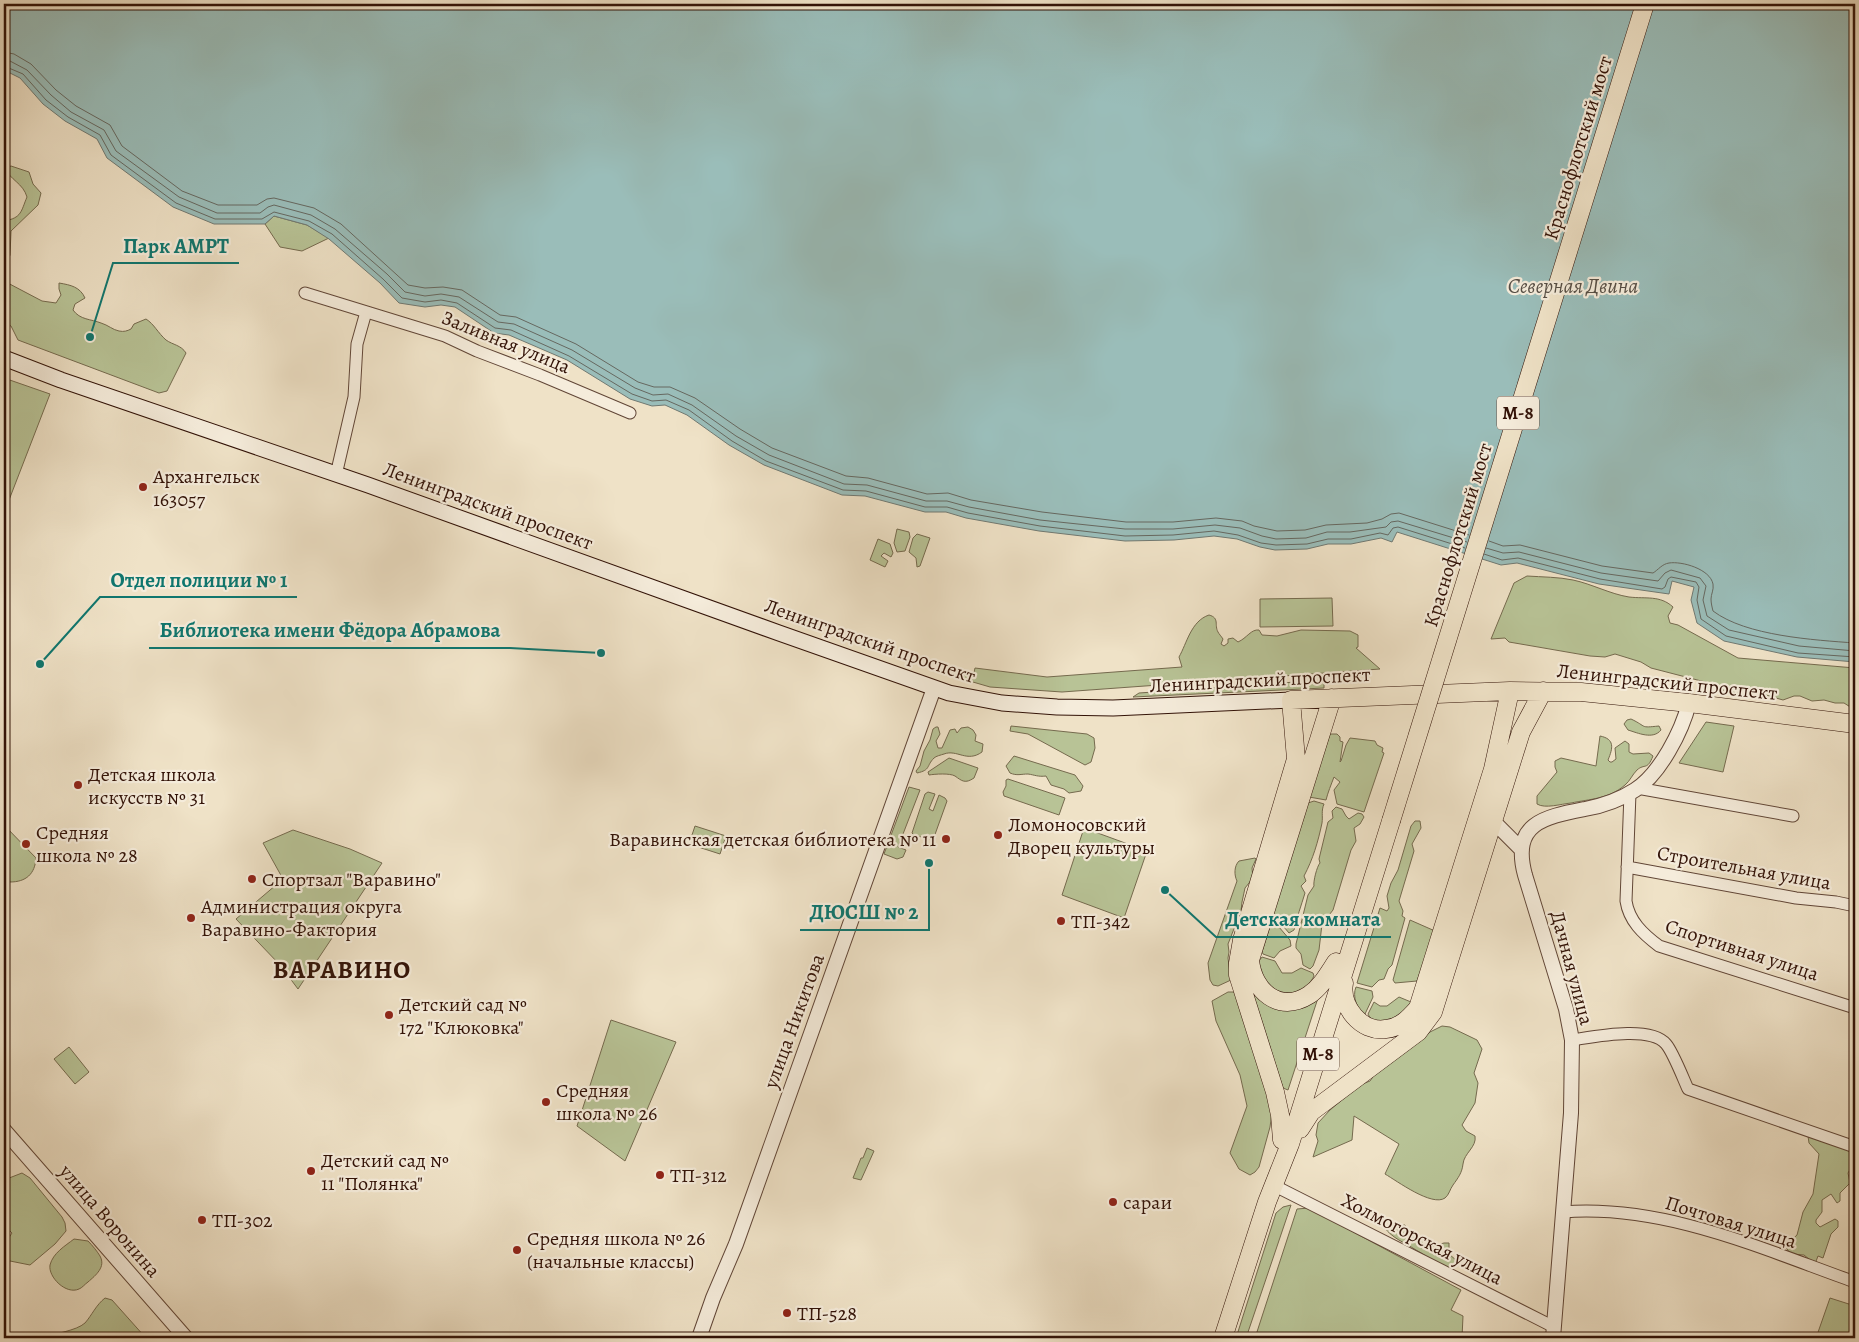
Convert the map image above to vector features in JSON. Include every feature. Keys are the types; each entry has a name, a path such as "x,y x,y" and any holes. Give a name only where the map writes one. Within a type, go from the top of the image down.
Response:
{"main road":[{"name":"Краснофлотский мост","path":"1386,819 1634,4"},
{"name":"Краснофлотский мост","path":"1386,819 1645,4"},
{"name":"Ленинградский проспект","path":"4,358 62,380 368,485 934,688 978,700 1057,707 1113,708 1510,691 1581,692 1689,703 1855,724"},
{"path":"1341,963 1346,1004 1353,1015 1365,1026 1386,1030 1404,1022 1418,1008 1493,769 1510,691"},
{"path":"1286,1142 1311,1112 1418,1032 1430,1018 1521,732 1544,691"},
{"path":"1332,698 1250,960 1252,974 1259,988 1270,998 1284,1001 1297,1000 1309,995 1341,963"},
{"path":"1286,1142 1275,1092 1240,982 1238,963 1242,940 1296,759 1291,700"},
{"name":"М-8","path":"1224,1338 1386,819"}],"street":[{"name":"Заливная улица","path":"305,293 445,336 477,351 630,413"},
{"path":"336,475 354,397 357,344 366,312"},
{"name":"улица Никитова","path":"699,1338 713,1298 736,1244 934,688"},
{"path":"1493,822 1522,850 1527,833 1535,824 1548,817 1603,804 1634,791 1650,778 1659,767 1682,725 1689,703"},
{"path":"1634,791 1793,816"},
{"name":"Спортивная улица","path":"1634,791 1626,901 1629,916 1642,932 1659,946 1855,1008"},
{"name":"Дачная улица","path":"1522,850 1521,860 1566,1008 1572,1040 1571,1112 1554,1332"},
{"name":"Строительная улица","path":"1627,867 1796,898 1855,906"},
{"path":"1572,1040 1618,1034 1648,1034 1665,1043 1688,1089 1855,1146"},
{"name":"улица Воронина","path":"4,1130 186,1338"},
{"name":"Холмогорская улица","path":"1273,1185 1554,1332"},
{"name":"Почтовая улица","path":"1563,1212 1582,1210 1618,1212 1708,1230 1855,1282"}],"green space":[{"path":"11,166 29,172 33,184 41,193 38,205 11,231 10,255 6,266 4,266 4,221 18,216 27,197 23,188 10,176 5,168"},
{"path":"274,216 307,225 329,238 302,251 280,247 265,224"},
{"path":"4,281 42,301 56,303 61,295 59,283 75,287 81,291 85,298 75,304 73,310 82,317 117,330 131,329 134,324 146,319 166,340 186,353 167,391 159,393 18,340 11,326 4,323"},
{"path":"4,378 50,394 4,513"},
{"path":"897,529 909,532 910,537 905,551 897,552 894,543"},
{"path":"917,534 930,538 920,566 917,567 916,558 909,552 913,538"},
{"path":"878,539 890,544 893,553 891,557 884,553 881,556 888,561 885,567 870,560"},
{"path":"1527,576 1568,579 1622,596 1652,598 1663,601 1673,607 1668,616 1670,623 1678,625 1738,658 1855,668 1855,710 1844,703 1824,700 1812,701 1800,696 1783,700 1762,694 1727,692 1709,683 1651,668 1641,662 1615,654 1605,657 1590,656 1509,642 1505,638 1491,639 1514,583"},
{"path":"1332,598 1333,626 1260,627 1260,599"},
{"path":"1209,615 1216,620 1218,633 1223,639 1221,644 1224,646 1228,643 1228,639 1233,638 1238,642 1256,630 1259,630 1262,635 1277,636 1301,630 1350,631 1358,635 1358,647 1356,648 1380,669 1062,692 990,687 949,675 950,670 973,677 975,668 1047,677 1182,667 1179,657 1190,633 1198,622"},
{"path":"1324,680 1324,688 1133,697 1139,693"},
{"path":"1631,719 1646,727 1659,726 1661,730 1654,735 1650,735 1628,730 1624,724 1627,720"},
{"path":"1706,722 1734,726 1723,772 1679,763"},
{"path":"1011,726 1087,734 1094,738 1095,748 1091,762 1085,765 1028,734 1010,731"},
{"path":"938,727 940,734 936,741 938,748 942,748 950,730 955,729 957,733 961,728 968,727 976,735 975,741 983,744 982,752 972,756 949,753 939,756 934,758 926,769 917,773 916,771 920,766 933,729"},
{"path":"1330,734 1337,734 1340,737 1340,741 1343,742 1340,762 1350,738 1375,741 1377,745 1383,748 1382,752 1384,753 1364,812 1337,804 1334,790 1340,782 1334,777 1326,800 1309,797"},
{"path":"1600,736 1608,739 1612,745 1608,760 1610,762 1616,759 1615,748 1625,741 1629,744 1629,752 1633,754 1649,753 1653,756 1651,761 1637,770 1619,790 1599,798 1558,805 1544,806 1537,804 1537,796 1557,772 1555,761 1561,758 1596,766"},
{"path":"1014,756 1075,775 1083,786 1081,791 1069,793 1064,789 1051,785 1046,776 1010,773 1006,766"},
{"path":"949,758 978,768 974,778 966,781 950,774 929,775 928,772"},
{"path":"1008,779 1065,798 1059,815 1004,796 1003,792 1006,780"},
{"path":"909,787 920,790 898,847 906,850 903,857 897,859 884,854"},
{"path":"928,792 935,794 929,809 933,811 939,795 947,801 933,840 912,833 925,794"},
{"path":"1314,801 1324,804 1322,823 1315,850 1304,876 1306,881 1301,886 1305,893 1294,930 1289,933 1273,914 1308,803"},
{"path":"1336,807 1342,809 1349,819 1358,813 1364,817 1360,824 1354,828 1356,841 1351,850 1333,910 1322,924 1319,950 1310,969 1303,965 1301,954 1296,948 1296,944 1308,895 1314,886 1328,822 1333,818 1332,811"},
{"path":"1415,821 1420,821 1421,828 1412,844 1414,851 1399,901 1403,911 1402,916 1405,918 1392,965 1384,979 1379,980 1372,987 1357,983 1380,908 1387,911 1389,908 1387,896 1398,870 1411,826"},
{"path":"4,825 36,858 32,873 21,881 10,882 4,875"},
{"path":"695,826 726,836 720,854 689,844"},
{"path":"1084,828 1147,851 1124,918 1062,895"},
{"path":"293,830 350,849 382,863 298,989 280,965 236,919 283,879 263,843"},
{"path":"1255,858 1252,868 1253,878 1245,888 1241,911 1228,944 1231,980 1218,986 1213,985 1210,980 1208,963 1237,881 1235,868 1239,861"},
{"path":"1273,920 1290,940 1291,946 1280,951 1274,958 1262,952"},
{"path":"1410,920 1435,931 1417,981 1395,983 1393,980"},
{"path":"1262,957 1275,961 1282,973 1292,973 1301,968 1313,973 1314,976 1299,991 1281,992 1273,988 1266,981 1261,972 1259,961"},
{"path":"1246,972 1257,993 1318,998 1288,1090 1283,1088"},
{"path":"1356,987 1372,991 1373,997 1365,1014 1356,1002"},
{"path":"1228,992 1236,992 1272,1112 1270,1127 1259,1167 1250,1175 1239,1169 1230,1153 1247,1106 1240,1075 1216,1021 1212,1001"},
{"path":"1399,997 1411,1002 1409,1011 1387,1021 1376,1022 1371,1019 1368,1014 1374,1002 1380,1006 1387,1006"},
{"path":"611,1020 676,1042 625,1161 577,1126"},
{"path":"1442,1026 1450,1027 1477,1040 1482,1049 1474,1073 1478,1083 1475,1103 1462,1125 1466,1131 1475,1136 1475,1140 1464,1160 1460,1175 1446,1197 1439,1200 1423,1196 1385,1174 1399,1144 1354,1116 1352,1140 1313,1157 1318,1141 1316,1135 1318,1123 1330,1110 1360,1085 1370,1081 1375,1074 1430,1032"},
{"path":"69,1047 89,1072 75,1084 54,1059"},
{"path":"1808,1136 1851,1150 1855,1161 1848,1173 1850,1183 1840,1193 1840,1201 1837,1203 1831,1194 1822,1200 1822,1212 1816,1223 1820,1227 1835,1219 1838,1221 1838,1227 1831,1234 1823,1258 1818,1256 1815,1264 1804,1255 1790,1254 1786,1247 1797,1235 1803,1212 1813,1194 1819,1154 1809,1143"},
{"path":"867,1148 874,1151 861,1180 853,1178 861,1158 863,1158"},
{"path":"22,1173 30,1178 62,1217 66,1231 55,1244 30,1265 10,1261 4,1264 4,1245 12,1233 4,1225 4,1180"},
{"path":"1291,1205 1246,1338 1236,1338 1276,1213 1283,1207"},
{"path":"1309,1208 1461,1290 1451,1310 1463,1316 1462,1338 1255,1338 1297,1209"},
{"path":"1405,1225 1433,1246 1449,1243 1449,1254 1457,1261 1454,1267 1451,1269 1436,1263 1395,1237 1384,1227"},
{"path":"74,1239 88,1241 100,1256 102,1264 94,1277 81,1288 74,1290 59,1284 52,1275 50,1265 57,1253"},
{"path":"105,1298 112,1300 145,1337 43,1338 81,1326"},
{"path":"1830,1298 1855,1306 1855,1338 1816,1338"}],"water":[{"name":"Северная Двина","path":"4,4 1855,4 1855,662 1797,657 1724,641 1697,623 1691,600 1694,587 1672,581 1669,594 1599,584 1517,563 1501,565 1397,532 1392,542 1381,538 1351,544 1328,544 1307,549 1275,550 1237,539 1214,536 1174,540 1125,541 1039,531 966,518 946,512 925,512 865,496 842,495 764,465 729,445 687,415 665,405 652,406 630,399 567,360 509,335 494,333 455,307 441,305 425,307 399,303 380,283 329,239 307,225 274,216 265,224 214,224 173,207 107,158 97,139 65,121 43,104 20,78 4,70"}],"place":[{"name":"Парк АМРТ","path":"90,337"},
{"name":"Архангельск 163057","path":"143,487"},
{"name":"Библиотека имени Фёдора Абрамова","path":"601,653"},
{"name":"Отдел полиции № 1","path":"40,664"},
{"name":"Детская школа искусств № 31","path":"78,785"},
{"name":"Ломоносовский Дворец культуры","path":"998,835"},
{"name":"Варавинская детская библиотека № 11","path":"946,839"},
{"name":"Средняя школа № 28","path":"26,844"},
{"name":"ДЮСШ № 2","path":"929,863"},
{"name":"Спортзал \"Варавино\"","path":"252,879"},
{"name":"Детская комната","path":"1165,890"},
{"name":"Администрация округа Варавино-Фактория","path":"191,918"},
{"name":"ТП-342","path":"1061,921"},
{"name":"Детский сад № 172 \"Клюковка\"","path":"389,1015"},
{"name":"Средняя школа № 26","path":"546,1102"},
{"name":"Детский сад № 11 \"Полянка\"","path":"311,1171"},
{"name":"ТП-312","path":"660,1175"},
{"name":"сараи","path":"1113,1202"},
{"name":"ТП-302","path":"202,1220"},
{"name":"Средняя школа № 26 (начальные классы)","path":"517,1250"},
{"name":"ТП-528","path":"787,1313"}],"district":[{"name":"ВАРАВИНО","path":"342,970"}]}
